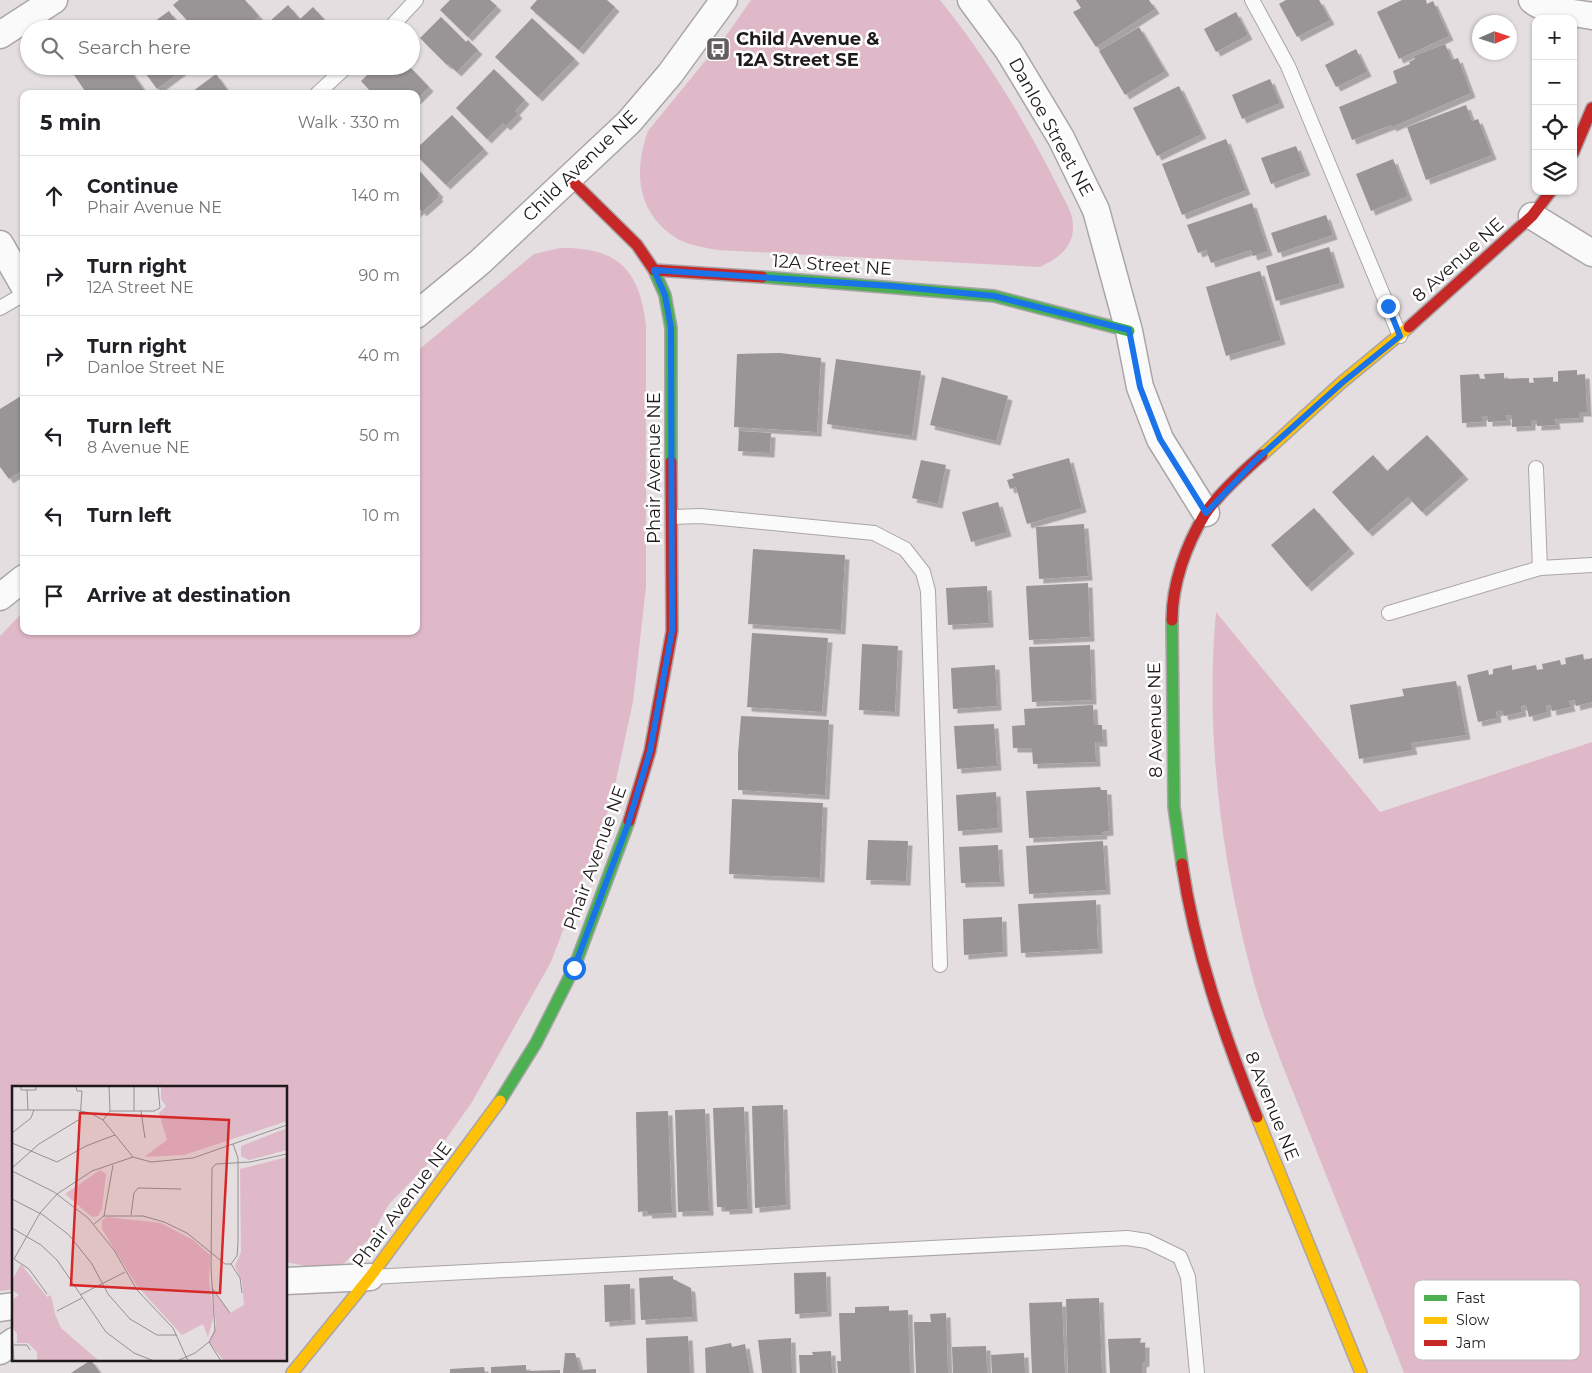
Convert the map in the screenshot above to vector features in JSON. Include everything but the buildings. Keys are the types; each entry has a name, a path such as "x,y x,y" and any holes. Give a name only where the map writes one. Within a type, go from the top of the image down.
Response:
{"street":[{"path":"23,20 54,0"},
{"name":"Child Avenue NE","path":"420,312 480,262 629,122 670,74 724,0"},
{"name":"Danloe Street NE","path":"971,0 1008,50 1056,130 1096,210 1129,330 1140,387 1160,439 1206,513"},
{"path":"1532,0 1535,3 1554,9 1592,16"},
{"path":"0,35 20,22"},
{"path":"1574,150 1592,108"},
{"path":"569,178 637,244 654,270"},
{"name":"8 Avenue NE","path":"1361,1373 1233,1058 1205,972 1187,896 1174,808 1171,674 1172,606 1184,556 1206,513 1255,461 1342,383 1400,336 1532,216 1548,195"},
{"path":"1532,216 1592,253"},
{"path":"0,244 20,279"},
{"name":"12A Street NE","path":"654,270 891,286 994,296 1129,330"},
{"name":"Phair Avenue NE","path":"292,1373 370,1277 492,1115 536,1043 574,968 628,824 650,751 672,631 671,328 665,295 654,270"},
{"path":"0,598 20,581"},
{"path":"288,1281 370,1277"},
{"path":"0,1351 12,1342"}],"lane":[{"path":"397,20 416,0"},
{"path":"1252,0 1288,66 1400,336"},
{"path":"321,90 337,75"},
{"path":"0,308 20,296"},
{"path":"1536,468 1540,568"},
{"path":"673,517 700,516 874,533 906,549 923,572 928,591 940,965"},
{"path":"1388,612 1540,568 1592,565"},
{"path":"370,1277 1127,1238 1147,1241 1180,1257 1188,1277 1197,1373"}],"shaded area":[{"path":"751,0 940,0 1004,90 1045,162 1073,220 1073,233 1068,246 1059,256 1040,267 717,250 689,244 673,236 661,226 652,214 645,202 641,188 641,160 648,131 728,33"},
{"path":"560,248 597,252 611,257 631,276 638,290 646,326 646,587 633,702 611,803 551,962 472,1102 430,1162 389,1204 369,1239 340,1267 321,1269 288,1262 288,1086 12,1086 12,1289 0,1291 0,636 20,615 20,635 420,635 420,349 534,254"},
{"path":"1216,612 1380,812 1592,742 1592,1373 1404,1373 1278,1054 1252,975 1232,886 1218,795 1214,749 1213,658"}],"traffic: fast":[{"path":"654,270 665,295 671,328 671,462"},
{"path":"762,277 994,296 1129,331"},
{"path":"1172,620 1174,807 1182,864"},
{"path":"500,1101 536,1043 574,968 629,821"}],"traffic: slow":[{"path":"1262,455 1341,383 1409,327"},
{"path":"292,1373 370,1277 500,1101"},
{"path":"1257,1117 1361,1373"}],"traffic: jam":[{"path":"1574,150 1592,108"},
{"path":"569,178 637,245 654,270 762,277"},
{"path":"1409,327 1532,216 1548,195"},
{"path":"1172,620 1177,579 1186,552 1198,526 1217,499 1262,455"},
{"path":"629,821 650,751 672,631 671,462"},
{"path":"1182,864 1195,929 1212,993 1257,1117"}],"place":[{"name":"Child Avenue & 12A Street SE","path":"718,49"}],"route":[{"path":"574,968 628,824 650,751 672,631 671,328 665,295 654,270 891,286 994,296 1129,330 1140,387 1160,439 1206,513 1255,461 1342,383 1400,336 1388,306"}]}
